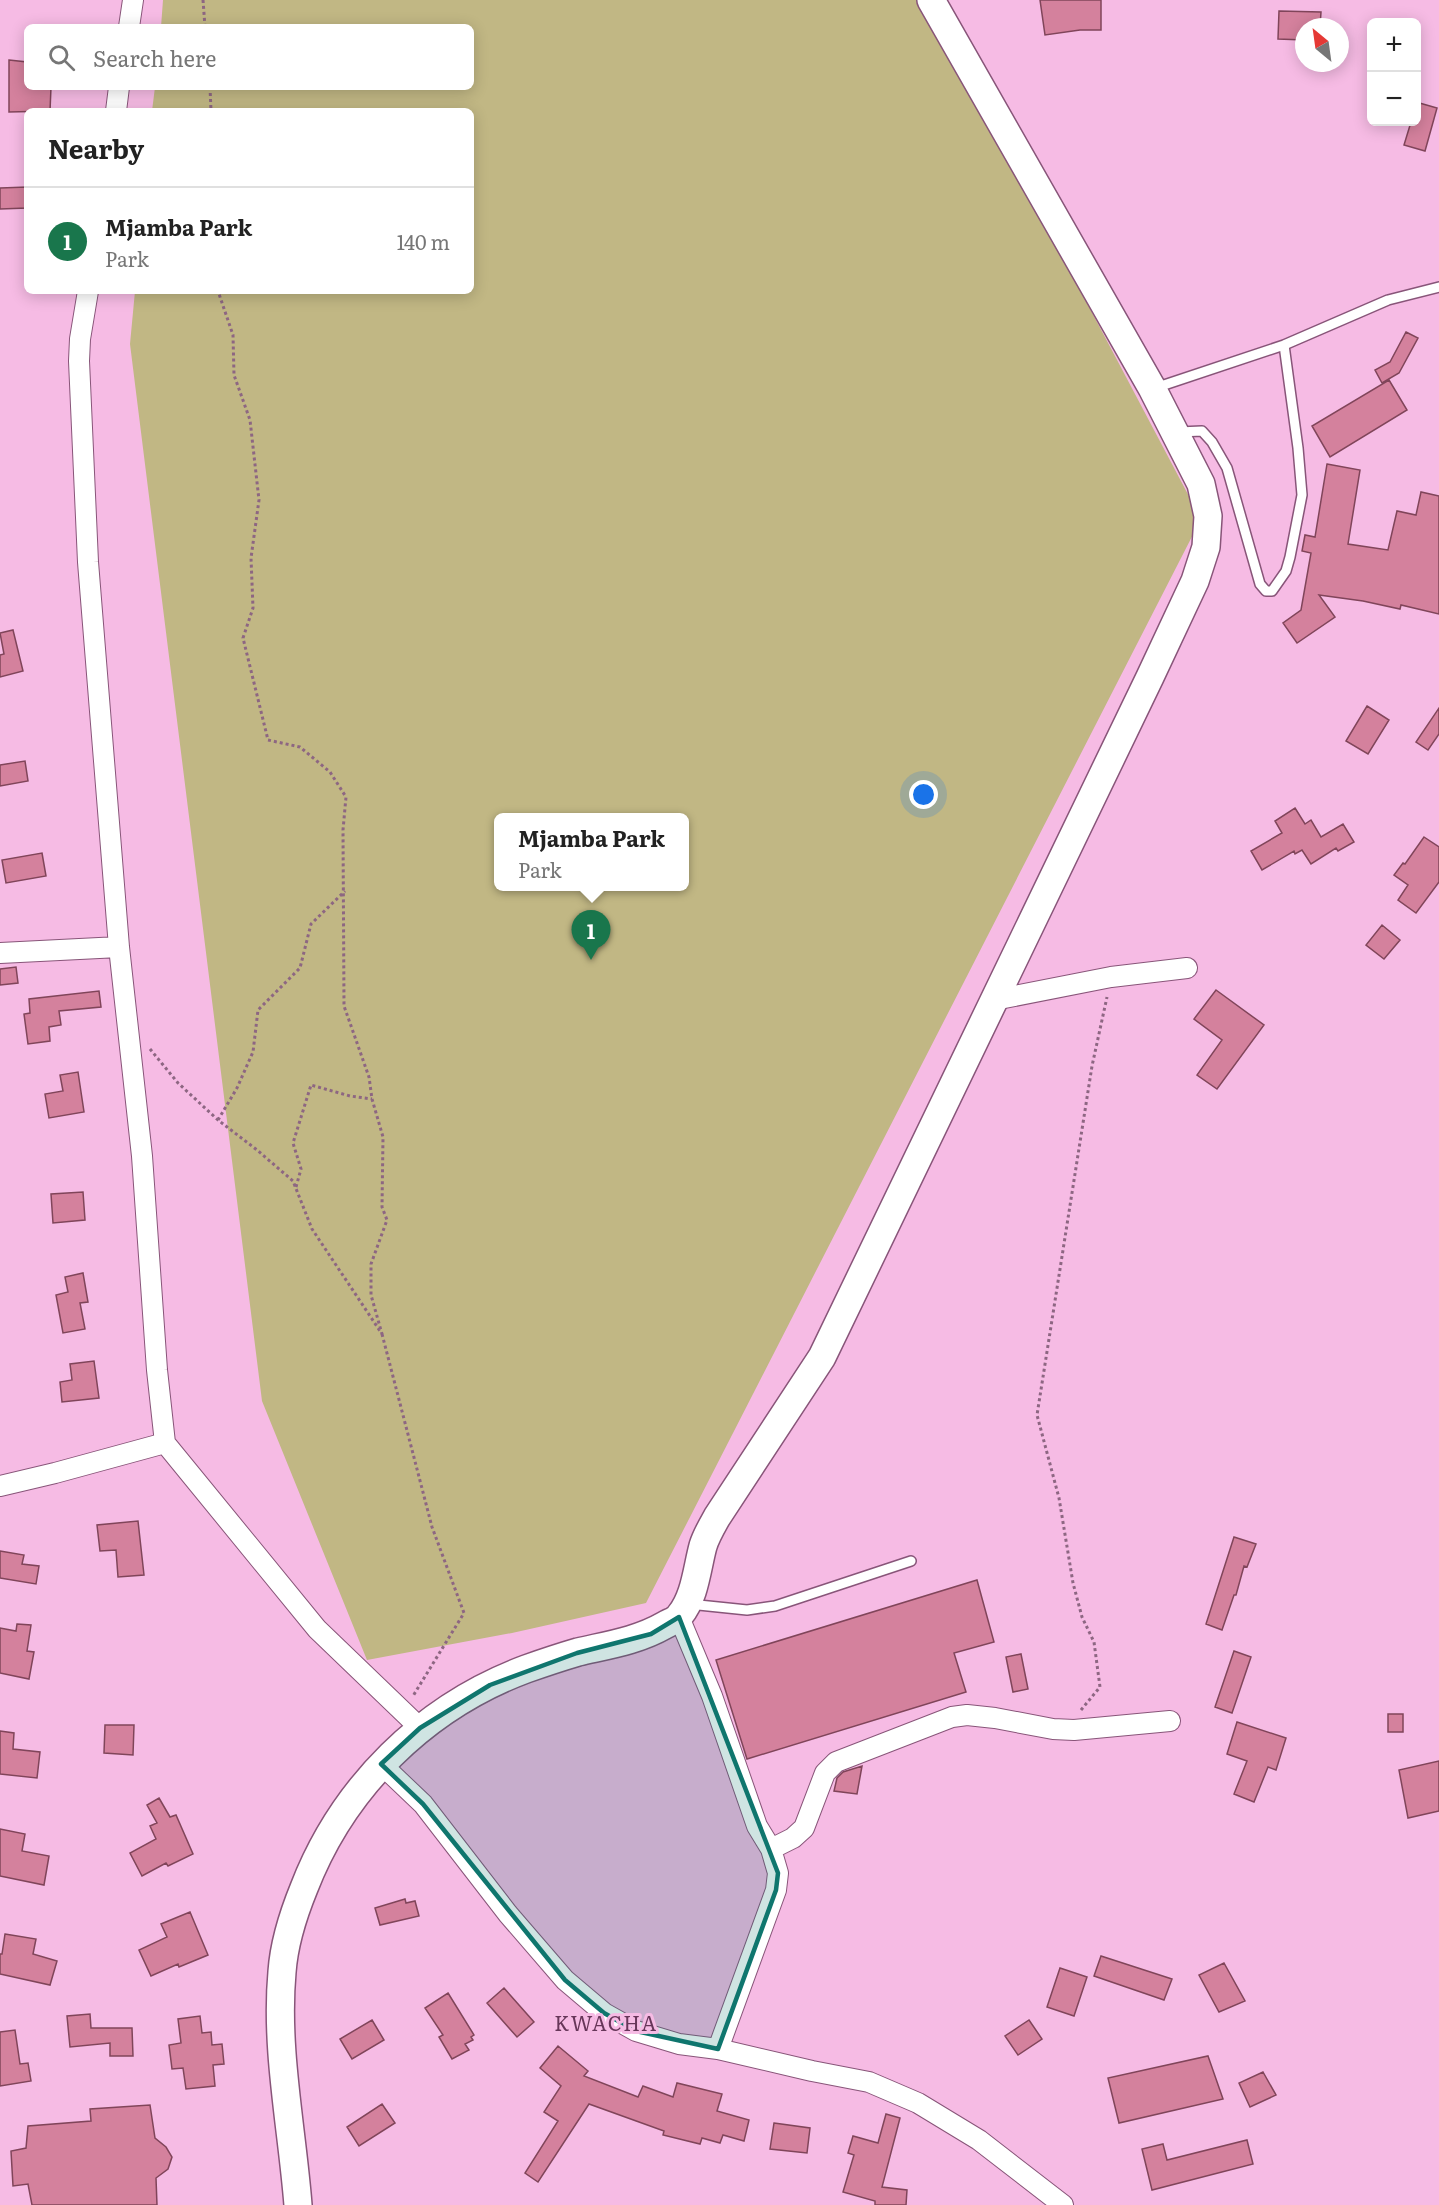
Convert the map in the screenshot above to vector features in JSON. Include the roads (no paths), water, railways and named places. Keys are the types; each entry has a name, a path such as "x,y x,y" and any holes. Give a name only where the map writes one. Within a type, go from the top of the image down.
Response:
{"main road":[{"path":"298,2205 280,2034 282,1970 288,1931 314,1862 330,1832 356,1793 381,1764 412,1720 456,1703 516,1673 577,1653 624,1643 651,1634 683,1610 704,1542 717,1517 822,1357 1195,581 1206,547 1208,516 1201,483 1152,388 931,0"}],"street":[{"path":"129,24 133,0"},
{"path":"116,108 119,90"},
{"path":"88,294 80,339 80,361 88,562 119,947 142,1156 157,1370 165,1443 317,1629 412,1720"},
{"path":"0,953 119,947"},
{"path":"994,1000 1111,977 1187,968"},
{"path":"0,1485 55,1473 165,1443"},
{"path":"683,1610 757,1826 771,1849 778,1873 776,1890 718,2049"},
{"path":"771,1849 793,1838 804,1828 825,1773 836,1762 952,1717 967,1715 994,1718 1064,1730 1170,1721"},
{"path":"381,1764 423,1804 532,1943 565,1980 604,2013 636,2031 679,2044 718,2049 812,2072 869,2082 918,2103 979,2140 1063,2205"}],"lane":[{"path":"1152,388 1284,345 1388,300 1439,287"},
{"path":"1174,432 1202,431 1212,442 1227,468 1260,584 1266,591 1272,591 1286,571 1302,495 1284,345"},
{"path":"683,1610 747,1610 775,1606 911,1561"}],"place":[{"name":"Mjamba Park","path":"591,960"}],"district":[{"name":"KWACHA","path":"606,2024"}]}
